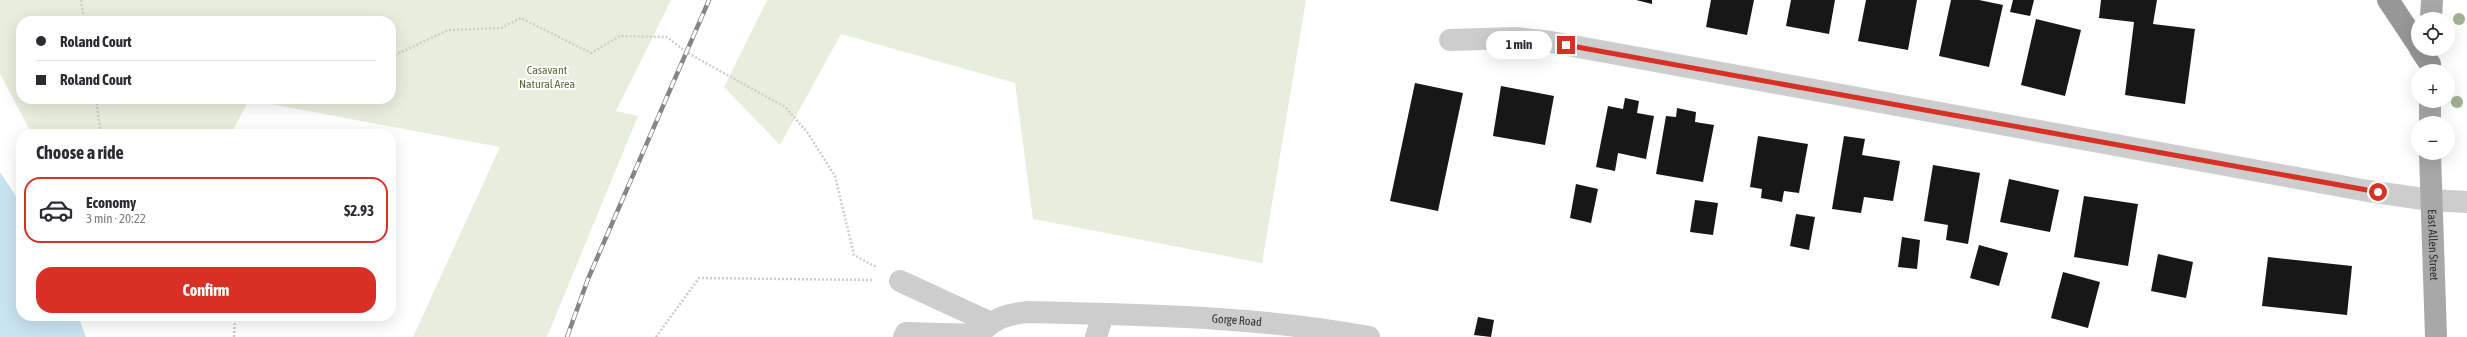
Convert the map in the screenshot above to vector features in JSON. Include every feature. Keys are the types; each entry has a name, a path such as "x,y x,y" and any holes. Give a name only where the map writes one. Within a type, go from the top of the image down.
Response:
{"highway":[{"path":"2388,0 2411,34"}],"main road":[{"path":"2431,12 2432,0"},
{"name":"East Allen Street","path":"2430,160 2430,200 2436,337"}],"street":[{"path":"1450,40 1516,38 1551,42 2368,191 2430,200 2467,202"},
{"path":"900,281 982,332"},
{"name":"Gorge Road","path":"982,332 1008,314 1028,312 1103,314 1276,323 1369,337"},
{"path":"1096,337 1103,314"},
{"path":"904,337 906,333 982,332"}],"path":[{"path":"81,0 83,16"},
{"path":"396,55 448,30 501,28 521,18 591,53 620,36 667,38 686,52 785,107 807,132 835,176 854,254 900,281"},
{"path":"97,104 100,129"},
{"path":"656,337 699,278 900,281"},
{"path":"234,337 235,321"}],"green space":[{"name":"Casavant Natural Area","path":"0,0 671,0 616,111 638,116 547,337 413,337 500,147 270,104 396,104 396,16 16,16 16,104 0,74"},
{"path":"767,0 1306,0 1262,263 1033,219 1015,83 841,34 780,145 724,87"},
{"path":"16,104 247,104 234,129 29,129"}],"water":[{"path":"0,172 16,196 16,321 80,321 86,337 0,337"}],"building":[{"path":"1636,0 1652,0 1652,4"},
{"path":"1711,0 1754,0 1747,35 1706,27"},
{"path":"1791,0 1835,0 1829,34 1786,26"},
{"path":"1866,0 1917,0 1908,50 1858,41"},
{"path":"1951,0 1979,0 2003,5 1989,67 1939,56"},
{"path":"2013,0 2034,0 2030,16 2010,12"},
{"path":"2101,0 2157,0 2153,24 2195,29 2185,104 2125,95 2134,22 2099,18"},
{"path":"2036,19 2081,30 2065,96 2021,85"},
{"path":"1415,83 1463,93 1438,211 1390,201"},
{"path":"1501,86 1554,96 1545,145 1493,136"},
{"path":"1625,98 1639,101 1637,113 1654,116 1646,159 1618,153 1615,171 1596,167 1608,106 1623,109"},
{"path":"1677,108 1696,112 1695,122 1714,125 1703,182 1656,174 1666,116 1676,117"},
{"path":"1758,136 1808,144 1799,193 1784,191 1782,202 1761,198 1762,189 1750,187"},
{"path":"1844,136 1865,139 1862,155 1900,161 1893,201 1864,197 1861,213 1832,209"},
{"path":"1933,165 1980,173 1968,244 1946,240 1948,225 1924,221"},
{"path":"2009,179 2059,190 2050,232 2000,222"},
{"path":"1576,184 1598,189 1591,223 1570,218"},
{"path":"2084,196 2138,204 2128,266 2074,257"},
{"path":"1695,200 1718,203 1713,235 1690,232"},
{"path":"1796,214 1815,217 1809,250 1790,246"},
{"path":"1902,237 1920,240 1917,269 1898,267"},
{"path":"1979,245 2008,253 1999,286 1970,278"},
{"path":"2158,254 2193,262 2186,298 2151,291"},
{"path":"2268,257 2352,266 2347,315 2262,306"},
{"path":"2063,272 2100,282 2088,328 2051,318"},
{"path":"1478,317 1494,320 1491,337 1474,335"}],"railway":[{"path":"567,337 588,279 709,0"}],"route":[{"path":"1566,45 2378,192"}]}
